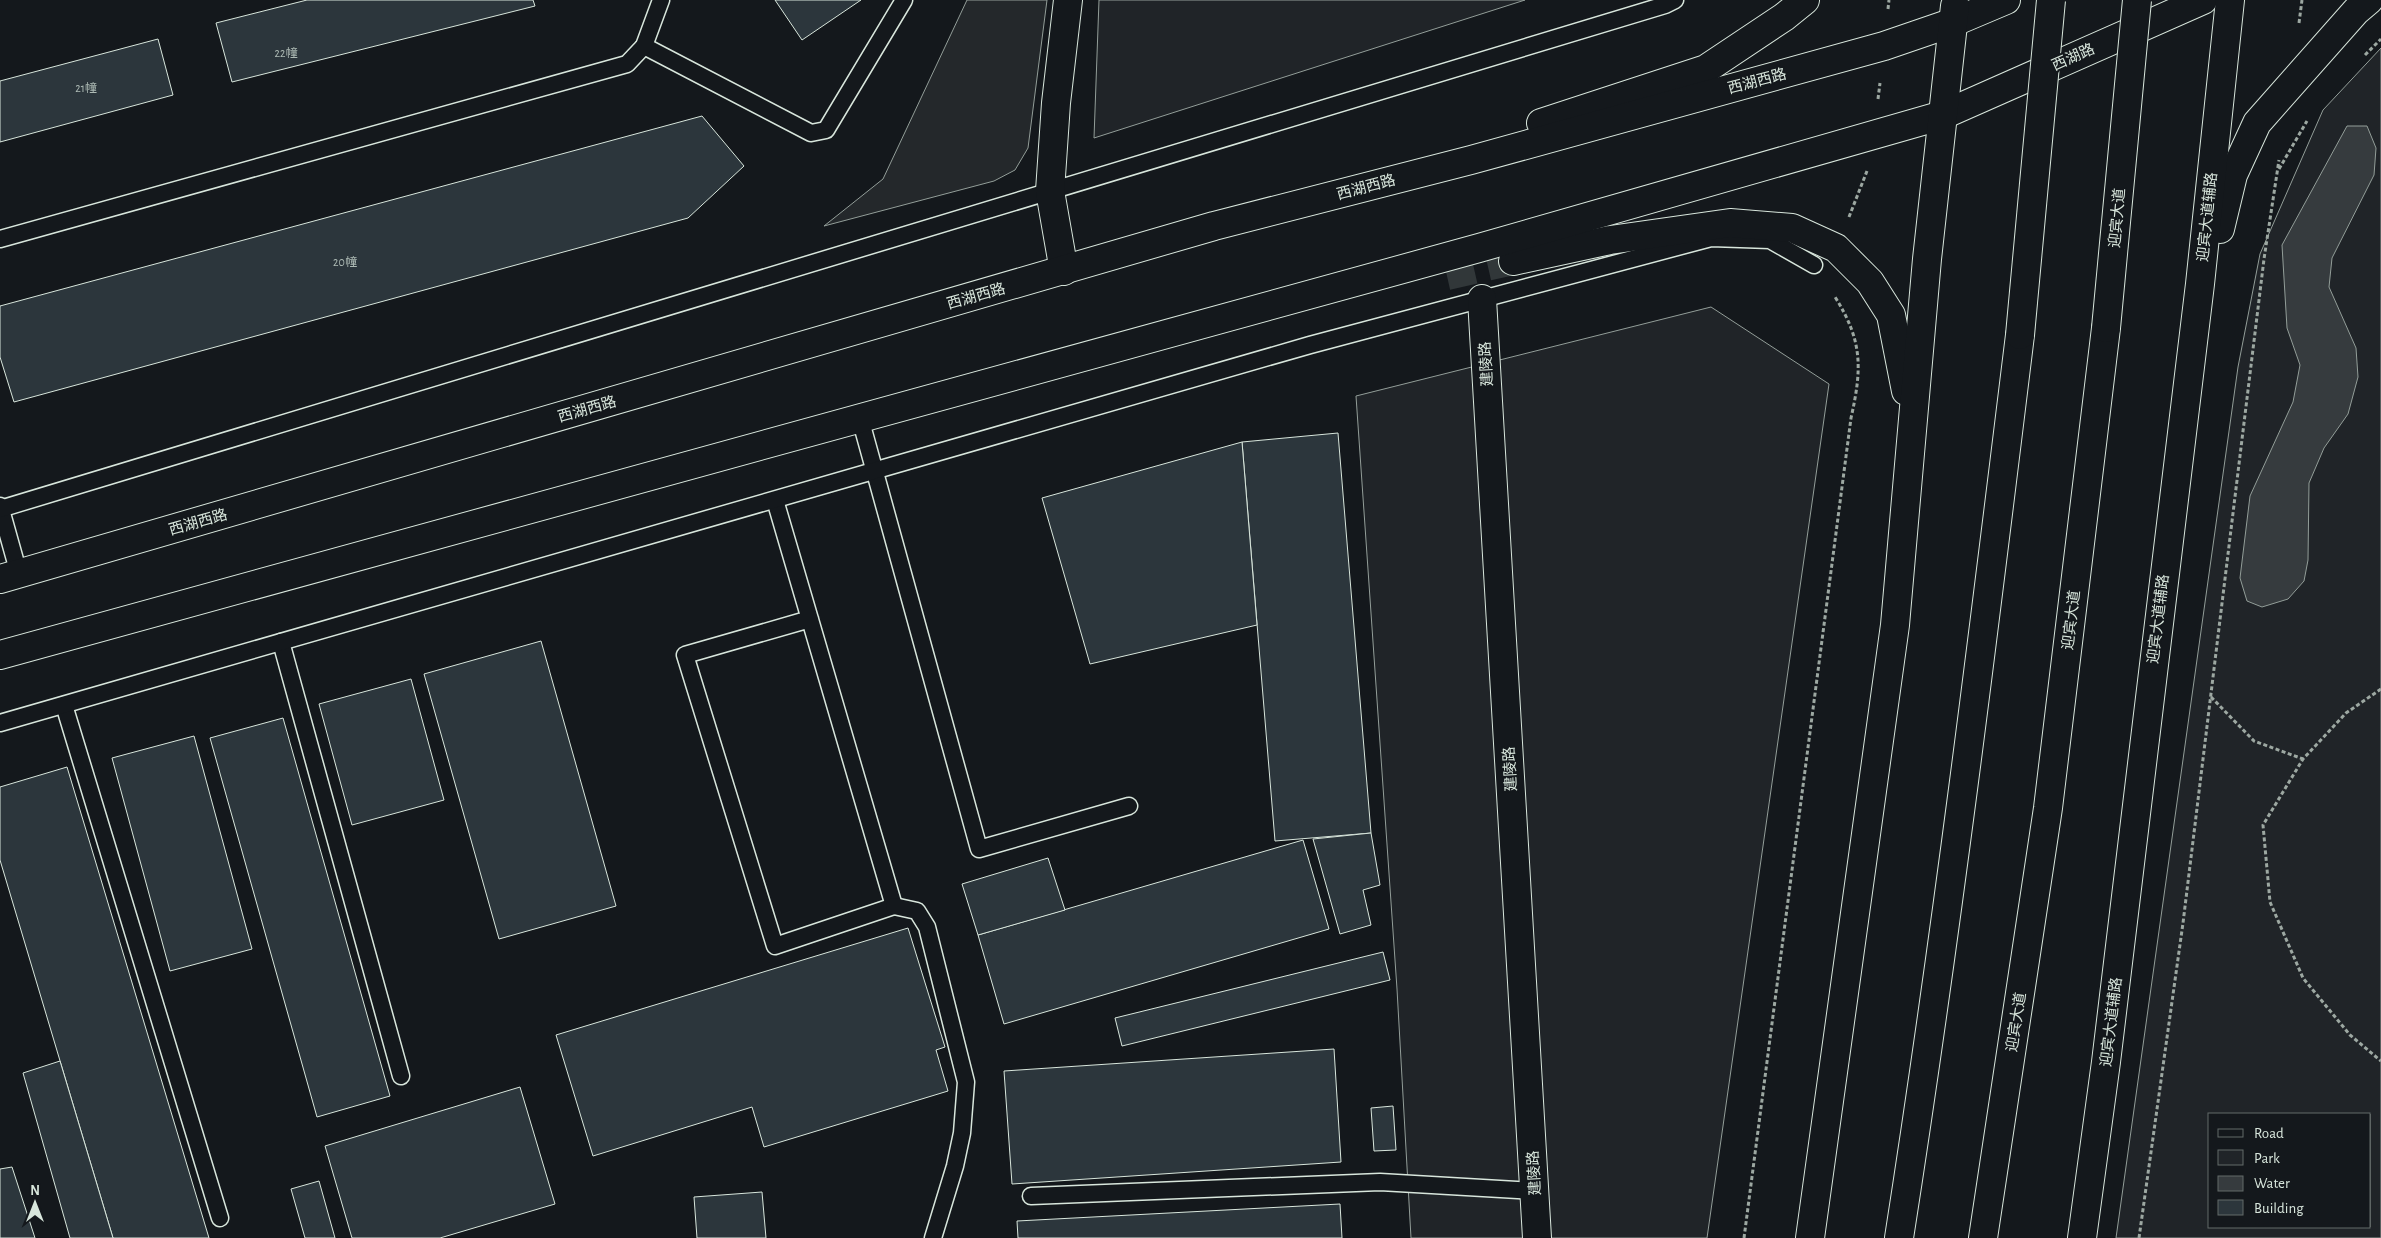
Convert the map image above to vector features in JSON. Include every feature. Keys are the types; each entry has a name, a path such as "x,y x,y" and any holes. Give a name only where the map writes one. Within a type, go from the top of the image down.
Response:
{"main road":[{"path":"1064,271 1050,191 1056,103 1068,0"},
{"path":"1259,215 1706,68 1784,17 1805,0"},
{"path":"1810,1238 1895,626 1927,259 1955,11 2006,0"},
{"path":"1899,1238 1927,1063 1976,698 2020,336 2051,0"},
{"name":"迎宾大道","path":"1983,1238 2048,808 2106,328 2137,0"},
{"name":"西湖路","path":"1943,115 2203,0"},
{"name":"迎宾大道辅路","path":"2082,1238 2106,1062 2192,347 2230,0"},
{"path":"2192,347 2233,175 2257,124 2356,11 2370,0"},
{"name":"西湖西路","path":"9,576 1259,215 1471,160 1884,46 1955,11"},
{"path":"0,655 1469,251 1943,115"},
{"path":"1513,261 1610,240 1730,223 1792,228 1836,248 1870,282 1891,315 1913,423"},
{"path":"1104,351 1447,276"},
{"name":"建陵路","path":"1482,299 1537,1238"}],"lane":[{"path":"0,238 627,64 644,46 661,0"},
{"path":"644,46 811,133 826,130 904,0"},
{"path":"9,576 0,508 1665,5 1675,0"},
{"path":"0,723 1310,346 1711,238 1770,240 1814,265"},
{"path":"860,418 979,849 1129,806"},
{"path":"775,500 894,906"},
{"path":"810,619 685,655 775,946 894,906 917,910 927,927 966,1082 962,1133 955,1166 933,1238"},
{"path":"281,642 401,1076"},
{"path":"64,705 220,1218"},
{"path":"1031,1196 1380,1182 1535,1191"}],"path":[{"path":"2298,29 2302,0"},
{"path":"2360,60 2381,39"},
{"path":"2277,172 2308,118"},
{"path":"2139,1238 2183,923 2264,259 2280,154"},
{"path":"1744,1238 1851,418 1860,381 1855,335 1839,303 1814,265"},
{"path":"2381,689 2346,713 2304,759 2263,825 2270,902 2304,978 2350,1035 2381,1061"},
{"path":"2210,696 2254,741 2304,759"}],"green space":[{"path":"1099,0 1525,0 1094,138"},
{"path":"2381,48 2381,1238 2116,1238 2238,367 2260,254 2323,110"},
{"path":"1711,307 1829,384 1707,1238 1411,1238 1397,989 1356,396"}],"shaded area":[{"path":"967,0 1047,0 1028,148 1015,170 994,181 824,226 883,179"}],"water":[{"path":"2347,126 2367,126 2376,148 2374,175 2332,258 2329,287 2356,348 2358,377 2348,414 2324,448 2309,483 2308,560 2304,581 2288,599 2262,607 2247,601 2240,578 2250,496 2293,402 2300,365 2287,328 2282,245"}],"building":[{"path":"307,0 533,0 535,6 232,82 216,23"},
{"path":"775,0 861,0 802,40"},
{"path":"158,39 173,95 0,142 0,81"},
{"path":"702,116 744,166 688,218 14,402 0,357 0,306"},
{"path":"1338,433 1371,833 1275,841 1242,442"},
{"path":"1242,442 1257,625 1090,664 1042,498"},
{"path":"541,641 616,906 499,939 424,674"},
{"path":"411,679 444,800 352,825 319,704"},
{"path":"283,718 390,1096 317,1117 210,738"},
{"path":"194,736 252,949 170,971 112,758"},
{"path":"67,767 209,1238 113,1238 0,860 0,787"},
{"path":"1371,833 1380,885 1363,890 1371,925 1340,934 1313,839"},
{"path":"1303,840 1329,929 1004,1024 978,935"},
{"path":"1048,858 1065,910 978,935 962,884"},
{"path":"908,928 945,1047 936,1050 948,1091 764,1147 752,1107 593,1156 556,1035"},
{"path":"1383,952 1390,980 1122,1046 1115,1018"},
{"path":"1334,1049 1341,1162 1012,1184 1004,1071"},
{"path":"60,1061 113,1238 70,1238 23,1073"},
{"path":"520,1087 555,1204 440,1238 352,1238 325,1146"},
{"path":"1393,1106 1396,1150 1374,1151 1371,1108"},
{"path":"12,1167 35,1238 0,1238 0,1169"},
{"path":"319,1181 335,1238 305,1238 291,1189"},
{"path":"762,1192 766,1238 697,1238 694,1197"},
{"path":"1340,1204 1342,1238 1018,1238 1017,1221"}],"tunnel":[{"path":"1447,276 1513,261"}]}
